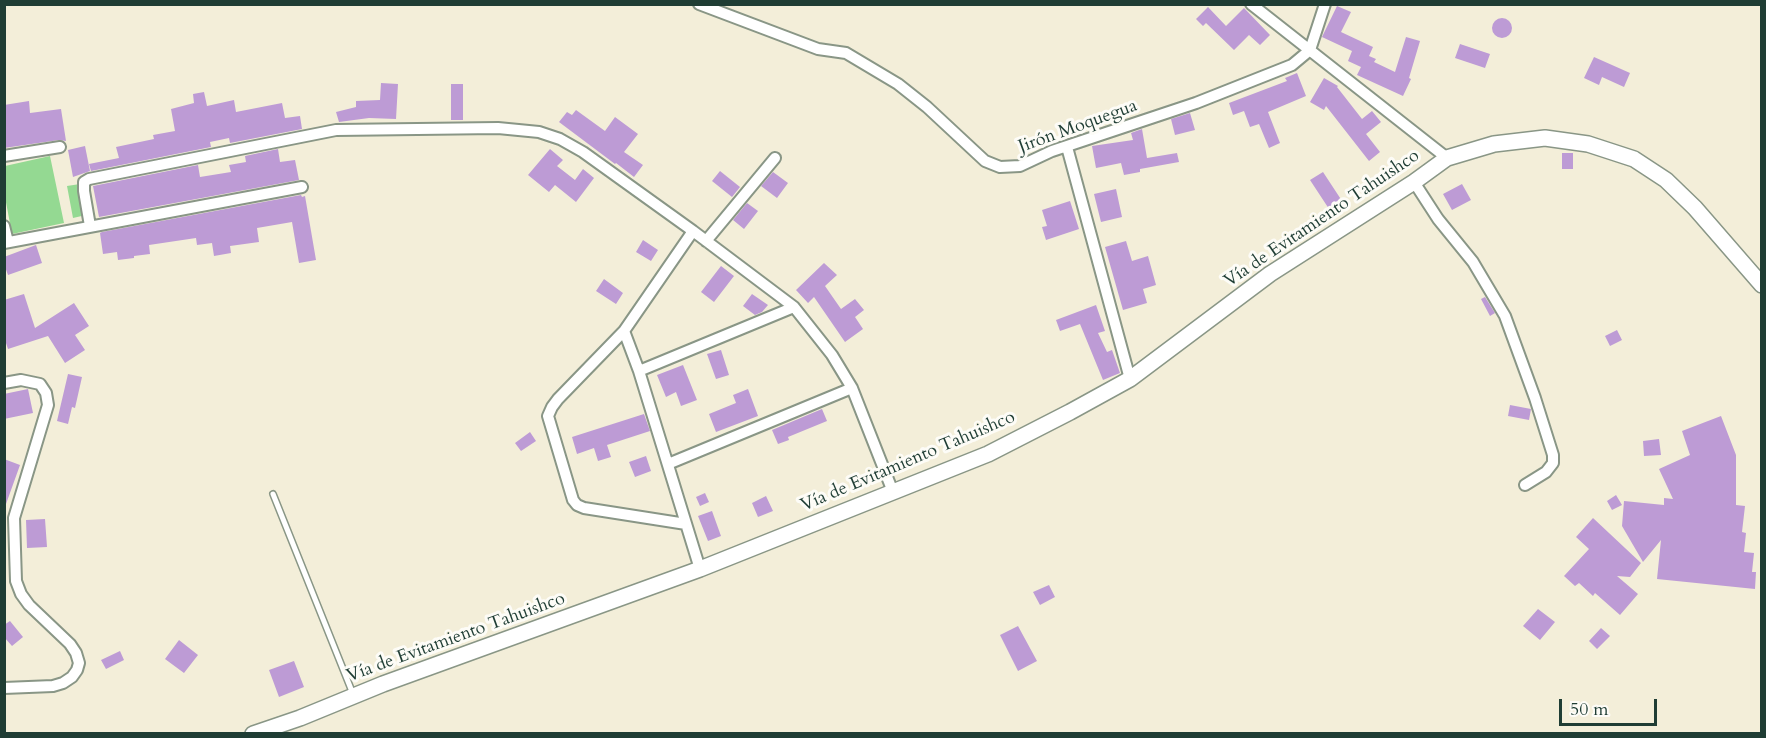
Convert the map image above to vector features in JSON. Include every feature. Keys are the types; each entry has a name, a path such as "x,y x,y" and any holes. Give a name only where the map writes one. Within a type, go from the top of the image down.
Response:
{"main road":[{"name":"Vía de Evitamiento Tahuishco","path":"253,734 700,569 988,454 1130,379 1270,274 1414,182 1447,158 1494,144 1545,138 1588,144 1634,159 1666,180 1695,208 1761,285"}],"street":[{"name":"Jirón Moquegua","path":"699,4 818,49 846,53 898,84 927,107 985,161 1000,167 1020,166 1052,151 1196,103 1292,65 1310,50"},
{"path":"1251,4 1447,158"},
{"path":"1310,50 1325,4"},
{"path":"90,226 84,191 84,182 89,178 336,130 498,128 539,132 560,139 584,152 794,307 832,355 852,388 893,492"},
{"path":"4,156 60,147"},
{"path":"1067,147 1130,379"},
{"path":"706,241 775,158"},
{"path":"1414,182 1438,219 1473,262 1505,316 1553,455 1553,463 1546,472 1525,485"},
{"path":"4,226 6,242 302,187"},
{"path":"687,524 577,505 573,500 548,416 558,399 624,332 693,231"},
{"path":"639,371 794,307"},
{"path":"624,332 639,371 700,569"},
{"path":"4,383 21,380 40,384 46,393 48,405 14,518 16,581 29,605 70,644 79,663 72,677 63,683 53,686 4,688"},
{"path":"668,464 852,388"}],"lane":[{"path":"273,494 354,696"}],"green space":[{"path":"50,156 64,223 12,234 5,197 5,166"},
{"path":"80,184 86,215 73,218 67,186"}],"building":[{"path":"1337,6 1351,12 1341,32 1373,47 1369,56 1376,59 1374,62 1395,72 1406,37 1420,41 1409,78 1411,79 1403,96 1357,75 1361,67 1348,61 1352,51 1322,37"},
{"path":"1208,7 1226,26 1244,8 1270,35 1260,45 1249,35 1234,50 1206,23 1203,26 1196,19"},
{"path":"1498,18 1506,18 1512,24 1512,32 1506,38 1498,38 1492,32 1492,24"},
{"path":"1460,44 1490,54 1485,68 1455,58"},
{"path":"1594,57 1630,73 1624,87 1602,77 1599,85 1584,78"},
{"path":"1297,73 1306,96 1268,112 1280,143 1269,148 1259,124 1250,127 1244,111 1233,115 1229,103 1287,81 1285,78"},
{"path":"1324,78 1338,86 1362,119 1372,111 1381,122 1366,134 1380,152 1369,161 1326,106 1324,110 1310,102"},
{"path":"381,83 398,84 396,119 369,118 339,122 336,112 356,107 356,101 380,100"},
{"path":"451,84 463,84 463,120 451,120"},
{"path":"204,92 207,106 234,100 236,112 282,103 285,118 300,116 302,129 230,143 229,138 210,142 211,147 91,171 89,164 119,158 116,147 154,139 153,135 175,131 171,109 194,103 193,94"},
{"path":"29,101 30,113 61,109 66,141 4,148 4,105"},
{"path":"576,110 605,131 615,117 638,134 624,152 643,165 634,177 559,122 567,112 572,115"},
{"path":"1190,113 1195,130 1175,135 1171,119"},
{"path":"1142,129 1147,158 1177,153 1179,162 1140,169 1140,172 1124,175 1121,163 1096,168 1092,146 1133,140 1131,133"},
{"path":"85,146 90,171 73,177 68,150"},
{"path":"278,149 280,162 295,160 299,180 99,217 93,186 198,165 200,177 231,172 229,165 246,162 245,156"},
{"path":"550,149 563,160 557,166 575,180 583,169 594,178 576,202 555,185 549,192 528,175"},
{"path":"1562,153 1573,153 1573,169 1562,169"},
{"path":"720,171 740,187 732,197 712,181"},
{"path":"773,172 788,183 777,198 761,186"},
{"path":"1323,172 1346,207 1333,215 1310,180"},
{"path":"1462,184 1471,200 1452,210 1443,194"},
{"path":"1116,189 1122,217 1101,222 1094,194"},
{"path":"305,196 316,260 299,263 292,222 257,228 259,242 230,246 231,253 214,256 212,243 197,245 196,238 149,245 150,254 134,256 134,258 118,260 117,252 103,254 100,233 102,232"},
{"path":"1070,201 1079,229 1046,240 1042,227 1047,226 1042,210"},
{"path":"747,203 758,211 744,229 733,220"},
{"path":"643,240 658,250 651,261 636,252"},
{"path":"1126,241 1132,261 1148,256 1156,285 1143,289 1147,303 1123,310 1105,247"},
{"path":"36,245 42,263 8,275 4,257"},
{"path":"824,263 837,275 825,286 841,309 855,299 864,310 855,317 863,329 845,342 814,297 808,303 796,290"},
{"path":"721,266 734,276 714,302 701,292"},
{"path":"604,279 623,293 616,304 596,291"},
{"path":"24,294 35,328 74,303 89,326 75,335 85,350 65,363 48,336 8,349 4,337 4,300"},
{"path":"752,294 768,305 762,312 755,315 743,306"},
{"path":"1485,297 1495,313 1490,316 1481,299"},
{"path":"1096,305 1105,331 1098,333 1107,352 1112,350 1120,373 1103,380 1080,324 1060,331 1056,320"},
{"path":"1617,330 1622,340 1610,346 1605,336"},
{"path":"721,350 729,375 716,379 707,354"},
{"path":"683,365 697,400 681,406 676,392 666,397 657,375"},
{"path":"68,374 82,377 75,408 72,407 68,424 57,421"},
{"path":"28,389 33,413 4,419 4,394"},
{"path":"748,389 758,416 716,432 709,414 736,403 733,395"},
{"path":"1510,405 1531,409 1529,420 1508,416"},
{"path":"822,409 827,421 788,437 789,440 778,444 772,430"},
{"path":"644,414 650,431 607,445 611,457 598,461 594,448 577,454 572,437"},
{"path":"1721,416 1736,455 1736,505 1745,506 1742,532 1746,533 1744,552 1754,553 1752,572 1756,572 1755,589 1657,579 1661,540 1643,562 1622,526 1624,501 1664,505 1664,498 1673,499 1659,469 1690,455 1682,431"},
{"path":"530,432 536,441 521,451 515,443"},
{"path":"1659,439 1661,455 1644,456 1643,441"},
{"path":"646,456 651,471 635,477 629,462"},
{"path":"4,459 20,465 6,504 4,504"},
{"path":"705,493 709,502 700,506 696,497"},
{"path":"1616,495 1622,505 1612,510 1607,501"},
{"path":"766,496 773,511 758,517 752,503"},
{"path":"712,511 721,536 708,541 698,516"},
{"path":"1593,518 1641,563 1630,577 1617,576 1638,594 1620,615 1595,593 1593,596 1579,583 1575,586 1564,576 1589,549 1576,537"},
{"path":"45,519 47,547 27,548 26,520"},
{"path":"1049,585 1055,597 1040,605 1033,592"},
{"path":"1538,609 1555,622 1540,640 1523,626"},
{"path":"10,621 23,637 12,646 4,637 4,625"},
{"path":"1018,626 1037,661 1018,671 1000,635"},
{"path":"1601,628 1610,636 1597,649 1589,641"},
{"path":"179,640 198,655 184,673 165,659"},
{"path":"120,651 124,660 106,669 101,660"},
{"path":"294,661 304,687 279,697 269,670"}]}
